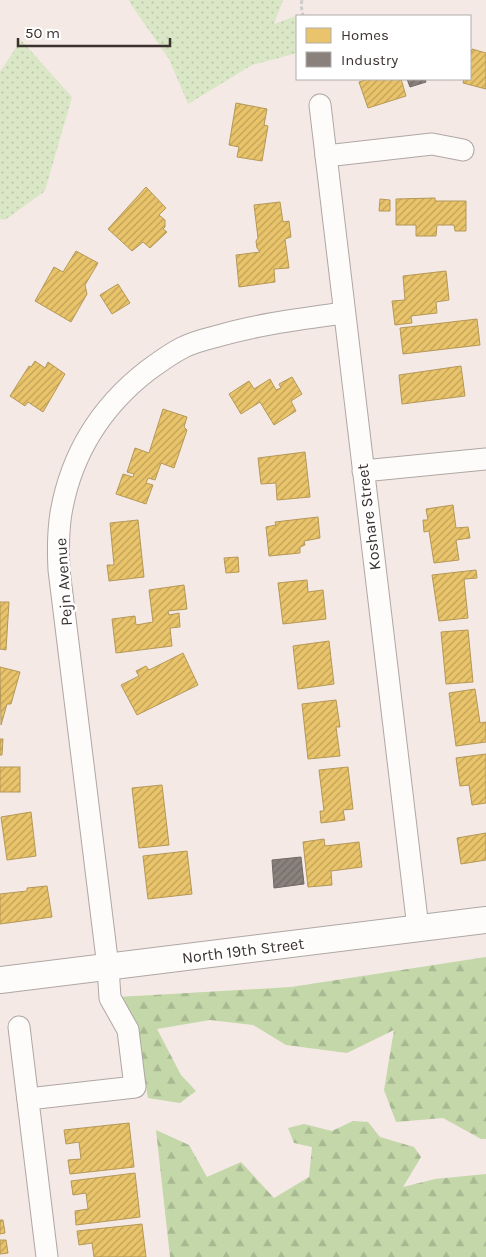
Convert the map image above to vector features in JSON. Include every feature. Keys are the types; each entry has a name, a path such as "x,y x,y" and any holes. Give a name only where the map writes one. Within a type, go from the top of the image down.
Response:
{"street":[{"name":"Koshare Street","path":"320,105 418,928"},
{"path":"326,156 432,144 463,150"},
{"name":"Pejn Avenue","path":"28,1099 135,1087 128,1030 110,998 108,968 59,570 58,540 67,488 92,430 109,406 133,383 157,364 182,348 213,337 262,324 344,313"},
{"path":"363,471 486,458"},
{"name":"North 19th Street","path":"0,980 486,920"},
{"path":"18,1027 48,1257"}],"path":[{"path":"302,0 302,15"}],"green space":[{"path":"129,0 283,0 274,24 296,16 296,53 252,65 188,104 169,59"},
{"path":"21,40 72,97 45,191 5,220 0,219 0,72"},
{"path":"486,957 486,1139 481,1139 443,1118 396,1122 384,1090 394,1030 347,1053 286,1045 253,1025 210,1020 157,1029 181,1075 196,1091 180,1103 148,1098 137,1030 119,997 291,987"},
{"path":"353,1121 368,1122 380,1137 414,1147 421,1157 403,1187 435,1179 486,1174 486,1257 170,1257 156,1130 189,1145 207,1177 241,1162 274,1198 309,1177 312,1147 294,1143 288,1128 304,1124 332,1131"}],"building: Homes":[{"path":"472,49 486,53 486,89 463,83 464,80 471,80"},
{"path":"365,80 401,80 406,96 368,108 359,82"},
{"path":"236,103 267,109 264,125 268,126 262,161 237,157 239,147 229,145"},
{"path":"146,187 166,208 159,215 165,220 165,227 163,229 167,232 150,248 143,242 132,251 108,229"},
{"path":"435,198 435,201 466,201 466,231 455,231 454,225 437,225 436,236 416,236 416,225 396,225 396,199"},
{"path":"380,199 390,200 390,211 379,211"},
{"path":"280,202 283,222 289,221 291,237 285,239 289,268 274,269 275,282 239,287 236,255 260,252 256,241 258,238 254,205"},
{"path":"76,251 98,263 85,285 87,294 71,322 35,301 54,267 63,272"},
{"path":"446,271 449,300 436,302 437,313 411,316 412,323 395,325 392,301 405,300 403,276"},
{"path":"118,284 130,303 112,314 100,295"},
{"path":"477,319 480,345 403,354 400,328"},
{"path":"35,361 45,368 48,362 65,374 43,412 28,402 25,406 10,396 29,366 31,367"},
{"path":"461,366 465,396 402,404 399,375"},
{"path":"292,377 302,394 291,401 296,411 274,425 260,402 241,414 229,394 249,381 254,389 270,379 276,390 281,388 279,384"},
{"path":"163,409 187,417 184,427 187,430 174,468 161,463 155,480 148,478 146,483 153,485 146,504 116,494 123,474 133,477 134,474 127,472 135,448 149,453"},
{"path":"305,452 310,497 277,500 276,483 261,484 258,458"},
{"path":"453,505 456,528 468,527 470,538 456,540 459,560 434,563 429,531 424,532 423,520 428,520 426,509"},
{"path":"318,517 320,538 304,541 305,545 300,547 300,553 269,556 266,527 276,525 275,522"},
{"path":"138,520 144,577 109,581 107,565 114,565 110,523"},
{"path":"238,557 239,572 226,573 224,558"},
{"path":"476,570 477,578 464,579 468,618 439,621 432,575"},
{"path":"307,580 308,592 323,590 326,619 283,624 278,583"},
{"path":"184,585 187,609 168,611 169,615 179,613 180,627 170,628 172,646 116,653 112,619 135,616 136,625 153,622 149,590"},
{"path":"0,602 9,602 6,650 0,649"},
{"path":"468,630 473,682 446,684 441,632"},
{"path":"329,641 334,684 298,689 293,646"},
{"path":"183,653 198,685 137,715 121,685 139,676 136,671 146,666 149,670"},
{"path":"0,667 20,672 11,704 7,704 1,725"},
{"path":"475,689 480,723 486,722 486,742 456,746 449,693"},
{"path":"336,700 340,727 336,727 340,756 308,759 302,704"},
{"path":"0,739 3,739 2,755 0,755"},
{"path":"486,754 486,803 472,805 469,785 460,786 456,758"},
{"path":"0,767 20,767 20,792 0,792"},
{"path":"348,767 353,809 343,810 345,820 321,823 320,811 324,811 319,770"},
{"path":"162,785 169,845 139,848 132,788"},
{"path":"31,812 36,856 7,860 1,817"},
{"path":"486,833 486,860 461,864 457,838"},
{"path":"324,839 325,846 359,842 362,867 331,871 332,885 308,887 303,842"},
{"path":"187,851 192,894 148,899 143,856"},
{"path":"47,886 52,917 0,924 0,894 27,891 27,888"},
{"path":"129,1123 134,1167 70,1174 68,1160 81,1159 79,1142 66,1144 64,1130"},
{"path":"135,1173 140,1217 76,1225 75,1211 88,1209 86,1193 73,1195 71,1181"},
{"path":"0,1220 3,1220 5,1233 0,1234"},
{"path":"142,1224 146,1257 94,1257 92,1243 79,1245 77,1231"},
{"path":"0,1240 6,1240 8,1253 0,1254"}],"building: Industry":[{"path":"407,80 425,80 426,82 410,87"},
{"path":"301,857 304,884 274,888 272,860"}]}
